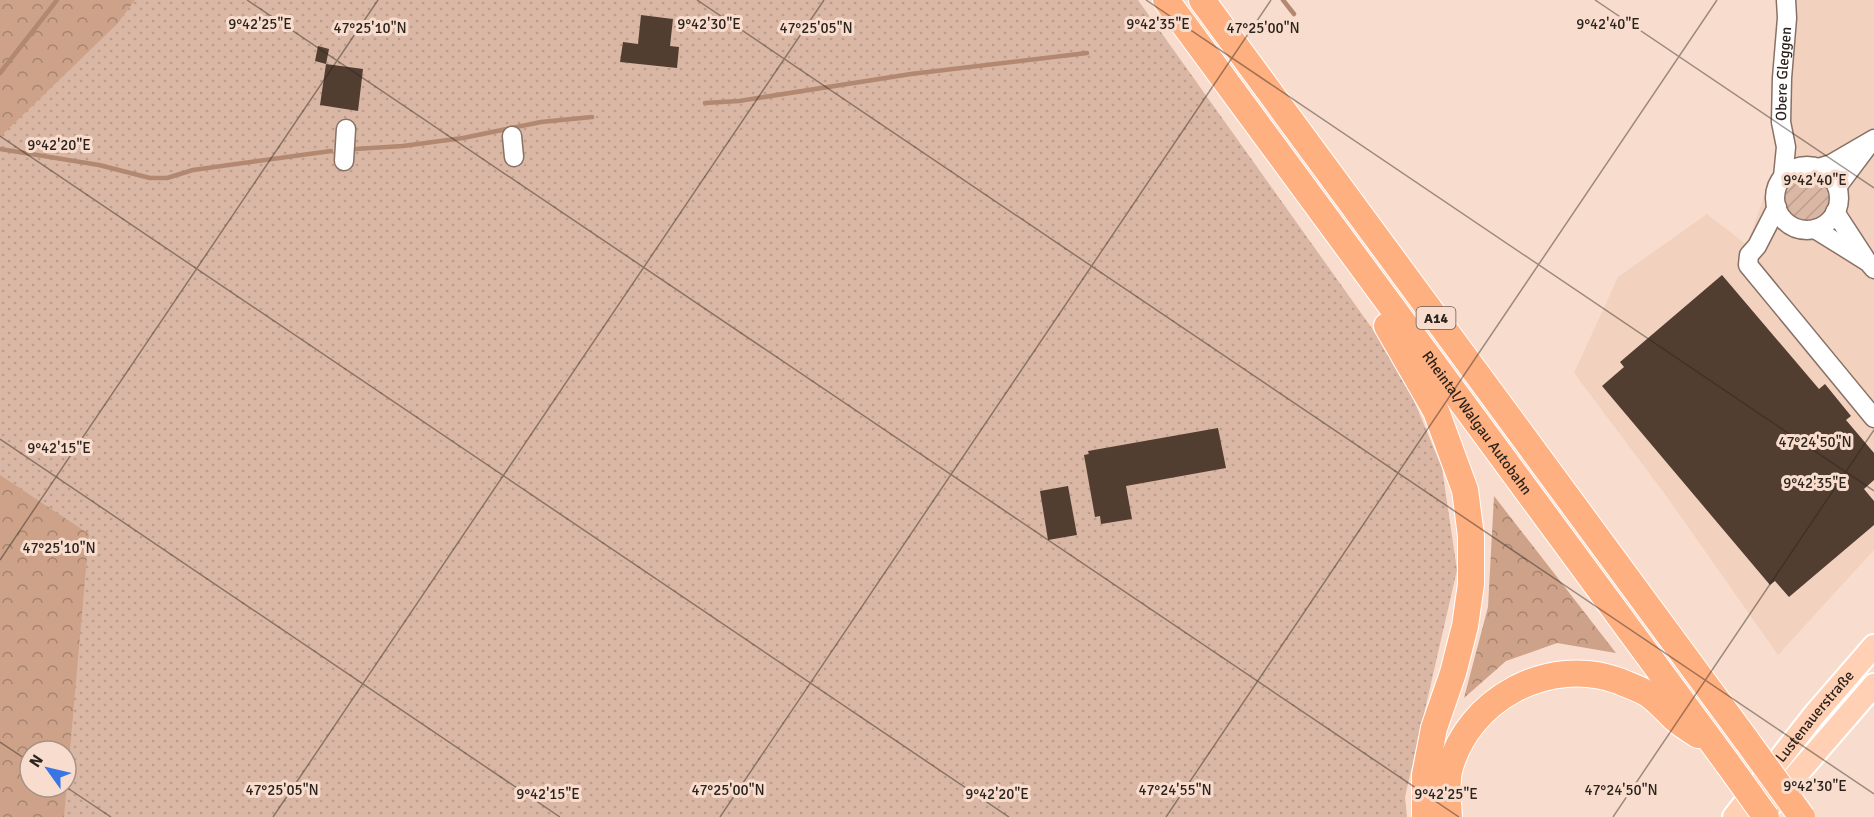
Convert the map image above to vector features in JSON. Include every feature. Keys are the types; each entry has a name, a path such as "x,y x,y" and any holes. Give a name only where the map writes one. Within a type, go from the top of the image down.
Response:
{"highway":[{"name":"Rheintal/Walgau Autobahn","path":"1166,0 1766,817"},
{"name":"Rheintal/Walgau Autobahn","path":"1202,0 1802,817"},
{"path":"1347,246 1361,288 1398,343 1436,411 1465,490 1471,536 1471,584 1467,616 1453,673 1434,728 1438,768 1436,809"},
{"path":"1438,768 1456,753 1472,724 1495,701 1523,684 1553,675 1583,673 1617,680 1648,694 1678,722 1723,757"}],"main road":[{"name":"Lustenauerstraße","path":"1734,817 1815,714 1874,646"},
{"name":"Lustenauerstraße","path":"1760,817 1874,685"}],"street":[{"name":"Obere Gleggen","path":"1783,177 1786,147 1781,122 1786,0"},
{"path":"344,161 346,129"},
{"path":"512,136 514,157"},
{"path":"1786,147 1813,167 1826,172 1837,187 1839,196 1835,212 1824,225 1808,230 1794,227 1781,215 1777,207 1776,192 1783,177 1798,167 1813,167 1831,164 1872,141"},
{"path":"1837,187 1872,141"},
{"path":"1777,207 1749,255 1748,265 1874,418"},
{"path":"1835,212 1871,266"},
{"path":"1756,246 1794,227"},
{"path":"1815,229 1871,266"}],"shaded area":[{"path":"0,0 1138,0 1401,369 1442,468 1457,570 1405,797 1407,817 0,817"},
{"path":"1782,0 1874,0 1874,550 1778,655 1667,497 1574,373 1618,277 1707,214 1747,245 1781,148"},
{"path":"1808,175 1824,182 1831,198 1824,214 1808,221 1792,214 1785,198 1792,182"}],"green space":[{"path":"0,0 135,0 117,24 0,137"},
{"path":"0,475 89,534 71,739 18,739 18,799 66,799 64,817 0,817"},
{"path":"1494,496 1616,653 1557,643 1506,661 1464,698 1488,607"}],"building":[{"path":"641,15 673,19 670,46 679,47 677,68 620,62 623,42 638,44"},
{"path":"318,46 329,49 326,64 315,61"},
{"path":"326,64 363,69 358,111 320,105"},
{"path":"1722,275 1819,389 1825,384 1851,416 1846,420 1874,453 1874,480 1864,489 1874,501 1874,525 1789,597 1775,581 1770,585 1602,386 1624,367 1620,362"},
{"path":"1218,428 1226,468 1126,486 1132,519 1101,524 1100,516 1095,517 1084,455 1089,454 1088,451"},
{"path":"1068,486 1077,535 1048,540 1040,491"}],"waterway":[{"path":"0,73 57,0"},
{"path":"1283,0 1294,14"},
{"path":"705,103 739,101 911,74 1087,53"},
{"path":"355,149 403,146 463,138 541,122 592,117"},
{"path":"0,149 99,165 150,178 167,178 193,170 331,151"}]}
